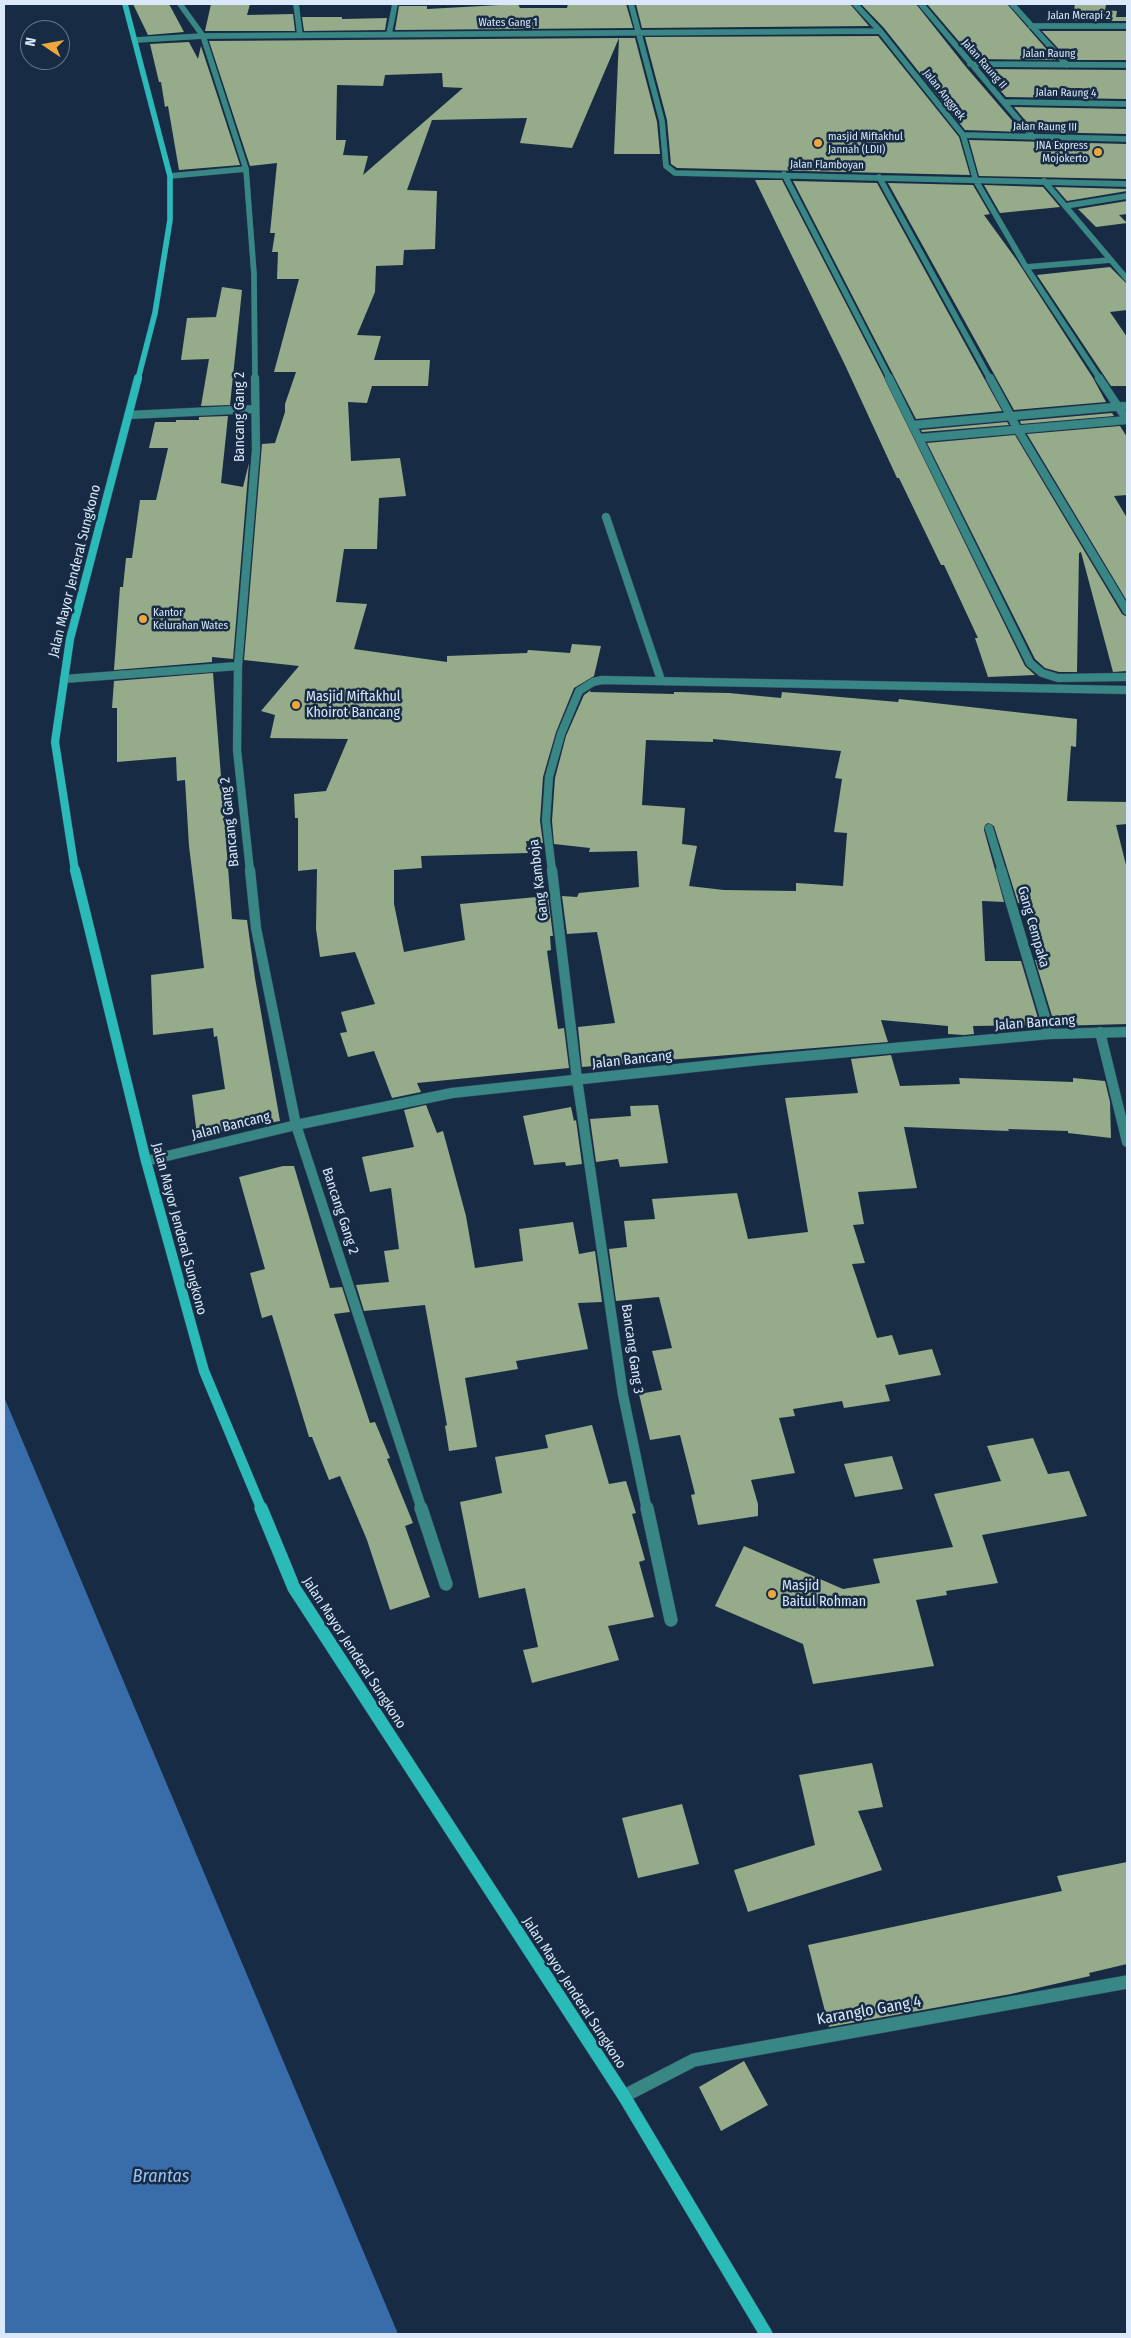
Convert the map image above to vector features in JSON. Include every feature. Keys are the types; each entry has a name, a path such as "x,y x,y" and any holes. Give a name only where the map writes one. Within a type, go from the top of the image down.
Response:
{"main road":[{"name":"Jalan Mayor Jenderal Sungkono","path":"125,4 136,40 170,176 170,220 155,313 70,639 55,742 71,853 146,1161 204,1371 294,1588 624,2096 766,2334"}],"street":[{"name":"Bancang Gang 2","path":"180,4 203,36 246,169 254,274 256,450 238,666 237,750 256,928 296,1125 446,1584"},
{"path":"296,4 300,35"},
{"path":"389,34 395,4"},
{"path":"631,4 639,32"},
{"name":"Jalan Anggrek","path":"855,4 880,30 963,135 976,181 1026,267 1123,406 1127,420"},
{"name":"Jalan Raung II","path":"921,4 1033,137"},
{"path":"1012,4 1067,65"},
{"name":"Jalan Merapi 2","path":"1031,26 1127,26"},
{"name":"Wates Gang 1","path":"136,40 203,36 880,30"},
{"name":"Jalan Flamboyan","path":"639,32 662,121 666,166 669,170 684,174 784,174 1127,184"},
{"name":"Jalan Raung","path":"970,64 1127,65"},
{"name":"Jalan Raung 4","path":"1004,102 1127,104"},
{"name":"Jalan Raung III","path":"963,135 1127,139"},
{"path":"170,176 246,169"},
{"path":"784,174 920,438 1030,663 1035,669 1058,678 1127,677"},
{"path":"879,177 1018,430 1127,611"},
{"path":"1044,182 1127,279"},
{"path":"1065,206 1127,196"},
{"path":"1026,267 1110,260"},
{"path":"913,425 1123,406"},
{"path":"129,415 255,409"},
{"path":"920,438 1127,420"},
{"path":"606,517 660,680 1127,690"},
{"path":"64,678 238,666"},
{"name":"Gang Kamboja","path":"577,1079 546,821 546,797 561,734 580,691 585,685 602,680 660,680"},
{"name":"Gang Cempaka","path":"989,828 1050,1034"},
{"path":"1100,1032 1127,1142"},
{"name":"Jalan Bancang","path":"146,1161 296,1125 452,1094 577,1079 1050,1034 1127,1032"},
{"name":"Bancang Gang 3","path":"577,1079 623,1395 671,1620"},
{"name":"Karanglo Gang 4","path":"624,2096 694,2060 1127,1982"}],"water":[{"name":"Brantas","path":"4,1397 398,2334 4,2334"}],"building":[{"path":"133,4 169,4 184,32 148,35"},
{"path":"211,4 250,4 247,15 293,14 295,31 205,31"},
{"path":"518,4 520,8 567,8 568,4 626,4 633,28 395,30 399,6 427,6 427,9"},
{"path":"636,4 850,4 869,26 642,28"},
{"path":"861,4 916,4 966,67 1022,132 965,130 884,28"},
{"path":"927,4 1007,4 1056,60 974,59"},
{"path":"1075,4 1106,5 1105,10 1117,11 1116,17 1127,17 1127,21 1072,21"},
{"path":"302,17 342,17 342,19 387,18 385,30 304,31"},
{"path":"1042,31 1127,31 1127,60 1069,60"},
{"path":"878,36 959,137 970,175 677,168 671,164 667,120 645,37"},
{"path":"619,38 572,148 520,143 527,118 432,120 407,190 437,191 435,249 404,250 403,265 376,266 375,292 357,335 381,336 374,360 430,360 428,386 372,386 367,403 348,402 351,461 400,458 406,496 379,498 377,549 344,549 336,602 367,604 354,649 447,662 447,656 527,653 528,650 570,653 572,644 601,646 594,676 574,688 556,732 543,777 540,821 543,843 526,841 528,853 421,856 422,868 394,870 394,904 404,952 465,940 460,904 548,896 553,936 550,936 551,950 547,951 558,1029 564,1028 569,1068 417,1083 421,1092 392,1098 374,1051 348,1057 340,1033 347,1032 341,1012 375,1004 355,952 320,957 316,929 317,869 298,871 298,818 295,818 294,794 326,791 348,739 270,738 275,715 261,711 299,666 244,660 262,444 275,443 296,372 274,372 299,279 277,279 278,252 272,252 275,233 270,233 277,163 250,166 209,41","holes":["442,73 443,87 463,88 363,175 368,156 343,155 346,140 336,140 337,85 383,86 385,75"]},
{"path":"619,38 635,38 657,122 660,154 614,154"},
{"path":"189,42 198,59 201,46 240,165 179,170 168,106 165,107 161,82 159,82 150,44"},
{"path":"982,69 1127,70 1127,99 1006,97"},
{"path":"1014,107 1127,109 1127,134 1035,132"},
{"path":"969,140 1127,144 1127,179 979,176"},
{"path":"755,180 782,180 884,377 1025,666 1035,675 988,677 975,638 978,638 944,565 941,565 899,478 897,478 845,365"},
{"path":"793,181 877,183 1002,411 916,419"},
{"path":"888,183 973,185 990,214 984,215 1016,259 1093,378 1106,402 1014,410"},
{"path":"984,185 1043,187 1060,207 1000,213"},
{"path":"1055,187 1127,189 1127,191 1067,201"},
{"path":"1127,201 1127,214 1119,215 1127,223 1096,227 1078,209"},
{"path":"1110,267 1127,284 1127,310 1110,312 1127,337 1127,386 1111,386 1037,275"},
{"path":"222,287 242,290 230,405 201,406 209,359 181,360 187,318 216,317"},
{"path":"1112,413 1114,416 1021,424 1020,421"},
{"path":"228,416 221,483 243,487 249,463 233,659 212,657 212,662 114,670 120,587 123,587 126,558 132,558 140,500 156,500 168,448 149,448 155,422 176,422 176,420 199,420 199,417"},
{"path":"1007,422 1009,425 922,432 921,430"},
{"path":"1120,426 1127,437 1127,495 1114,496 1127,518 1127,601 1027,434"},
{"path":"1015,435 1122,614 1127,617 1127,671 1113,672 1081,552 1079,553 1077,672 1059,672 1045,668 1035,659 927,443"},
{"path":"213,673 232,919 247,920 255,978 280,1121 197,1135 192,1095 225,1089 217,1036 214,1037 213,1028 153,1035 151,975 204,968 189,846 185,780 177,781 176,757 117,762 117,708 112,708 114,681"},
{"path":"591,690 590,692 729,693 781,698 782,692 898,702 899,699 1077,719 1076,747 1071,746 1067,801 1127,802 1127,824 1116,825 1127,869 1127,1024 1055,1026 1035,960 1043,960 1026,904 1018,903 994,826 988,823 985,825 984,830 1004,902 982,901 985,961 1021,961 1040,1025 973,1026 974,1034 964,1035 948,1034 948,1026 881,1020 888,1042 582,1067 578,1027 615,1023 597,932 567,934 562,896 577,897 579,893 639,887 637,851 589,852 590,848 554,844 552,821 555,778 566,736 584,695","holes":["713,739 841,751 835,778 842,779 834,832 847,833 843,886 796,883 796,891 724,890 689,886 697,846 682,844 685,808 642,805 646,740 713,742"]},
{"path":"891,1055 900,1086 960,1084 959,1078 1073,1082 1073,1078 1105,1081 1110,1102 1111,1138 1068,1133 1068,1131 904,1127 917,1188 858,1192 864,1224 853,1225 865,1263 852,1264 877,1338 892,1335 899,1355 932,1349 941,1375 885,1385 890,1401 844,1408 842,1401 793,1409 795,1416 779,1418 795,1473 751,1480 758,1504 758,1516 698,1525 691,1495 695,1494 680,1435 650,1440 639,1394 662,1390 652,1351 672,1348 659,1297 616,1301 609,1249 627,1247 624,1221 655,1219 652,1199 737,1193 748,1239 808,1232 785,1098 858,1093 851,1059"},
{"path":"426,1105 437,1133 443,1131 466,1216 475,1268 523,1261 519,1229 573,1222 579,1254 595,1251 602,1302 578,1303 588,1349 516,1361 518,1369 465,1378 477,1447 449,1451 445,1426 447,1425 425,1305 364,1311 356,1285 389,1282 384,1251 399,1249 391,1188 370,1192 362,1157 414,1147 404,1110"},
{"path":"658,1105 668,1163 620,1167 618,1159 596,1162 590,1119 631,1116 630,1106"},
{"path":"571,1107 574,1121 576,1120 582,1164 566,1166 565,1162 534,1165 523,1116"},
{"path":"283,1166 294,1166 330,1288 342,1287 350,1312 334,1314 370,1423 375,1422 390,1458 387,1459 413,1523 405,1526 430,1597 390,1610 367,1540 340,1476 329,1480 312,1437 309,1437 272,1315 262,1318 250,1273 265,1269 239,1177"},
{"path":"592,1425 609,1484 626,1481 636,1513 632,1514 645,1560 639,1562 654,1617 608,1626 619,1660 532,1683 523,1650 538,1647 525,1588 479,1598 460,1502 502,1493 495,1457 548,1448 545,1435"},
{"path":"1033,1438 1048,1474 1069,1471 1087,1516 982,1535 998,1583 946,1591 947,1595 916,1600 934,1666 813,1684 803,1644 715,1606 744,1546 843,1589 880,1583 873,1559 953,1547 934,1494 1001,1481 987,1446"},
{"path":"892,1456 903,1489 855,1497 844,1464"},
{"path":"872,1763 883,1807 858,1811 882,1870 748,1912 734,1870 815,1845 799,1775"},
{"path":"682,1804 699,1864 638,1878 622,1818"},
{"path":"1127,1862 1127,1964 1089,1973 1090,1976 1011,1994 829,2027 808,1945 1062,1891 1057,1876"},
{"path":"744,2061 768,2105 721,2131 699,2087"}],"place":[{"name":"masjid Miftakhul Jannah (LDII)","path":"818,143"},
{"name":"JNA Express Mojokerto","path":"1098,152"},
{"name":"Kantor Kelurahan Wates","path":"143,619"},
{"name":"Masjid Miftakhul Khoirot Bancang","path":"296,705"},
{"name":"Masjid Baitul Rohman","path":"772,1594"}]}
